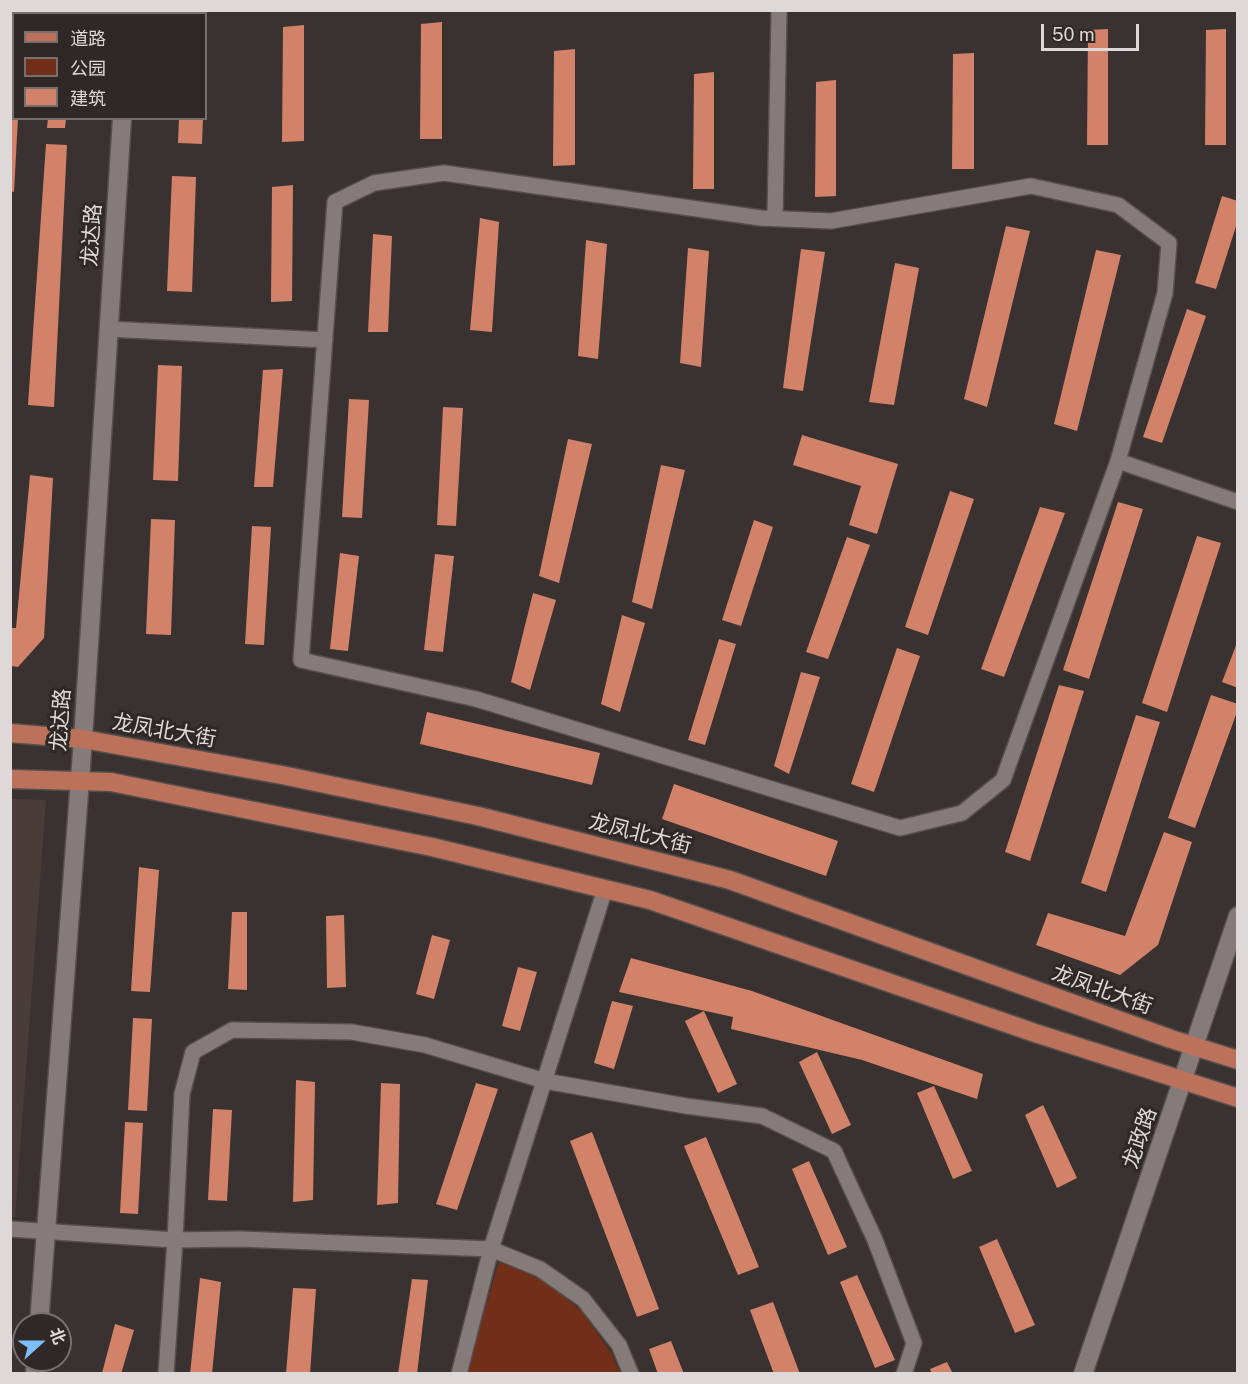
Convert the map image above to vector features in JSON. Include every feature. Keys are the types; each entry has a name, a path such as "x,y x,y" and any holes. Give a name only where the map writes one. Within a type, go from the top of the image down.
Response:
{"main road":[{"name":"龙凤北大街","path":"10,734 83,739 282,775 478,816 730,880 1238,1060"},
{"path":"10,778 111,782 432,847 651,900 1035,1033 1238,1098"}],"street":[{"path":"775,218 779,10"},
{"name":"龙达路","path":"40,1312 83,739 122,120"},
{"path":"444,173 775,218 831,221 1031,186 1118,205 1169,243 1165,293 1118,461 1003,780 962,813 900,828 476,699 301,660 325,340 335,202 374,183 444,173"},
{"path":"108,329 325,340"},
{"path":"1118,461 1238,502"},
{"path":"459,1374 491,1249 605,889"},
{"name":"龙政路","path":"1083,1374 1238,916"},
{"path":"166,1374 182,1094 194,1052 232,1030 352,1032 425,1045 545,1081 686,1106 762,1116 834,1151 875,1240 914,1343 904,1374"},
{"path":"10,1229 175,1240 239,1239 491,1249 540,1269 583,1299 620,1345 631,1374"}],"shaded area":[{"path":"11,799 46,800 15,1217 10,1217"}],"green space":[{"path":"499,1262 548,1282 582,1312 612,1354 620,1373 466,1374"}],"building":[{"path":"10,10 21,10 21,12 12,12 12,31 10,31"},
{"path":"442,22 442,139 420,139 421,24"},
{"path":"304,25 304,141 282,142 283,27"},
{"path":"1108,29 1108,145 1087,145 1088,30"},
{"path":"1226,29 1226,145 1205,145 1206,30"},
{"path":"575,49 575,165 553,166 554,51"},
{"path":"974,53 974,169 952,169 953,54"},
{"path":"714,72 714,189 693,189 694,74"},
{"path":"836,80 836,196 815,197 816,82"},
{"path":"10,82 12,82 12,120 18,120 14,192 10,191"},
{"path":"48,120 66,120 65,128 47,128"},
{"path":"179,120 203,120 202,144 178,143"},
{"path":"46,144 67,145 54,407 28,405"},
{"path":"172,176 196,177 192,292 167,291"},
{"path":"293,185 292,301 271,302 272,187"},
{"path":"1222,196 1238,201 1238,220 1216,289 1195,283"},
{"path":"480,218 499,222 492,332 470,330"},
{"path":"1006,226 1030,231 987,407 964,399"},
{"path":"373,234 392,236 388,332 368,332"},
{"path":"586,240 607,244 598,359 578,356"},
{"path":"688,248 709,251 701,367 680,363"},
{"path":"801,249 825,252 803,391 783,388"},
{"path":"1096,250 1121,255 1077,431 1054,424"},
{"path":"895,263 919,268 894,405 869,402"},
{"path":"1187,309 1206,316 1162,443 1143,437"},
{"path":"158,365 182,366 178,481 153,480"},
{"path":"283,369 273,487 254,487 263,370"},
{"path":"349,399 369,400 362,518 342,517"},
{"path":"443,407 463,408 456,526 437,525"},
{"path":"802,435 898,464 877,534 849,525 861,486 793,465"},
{"path":"568,439 592,444 559,583 539,576"},
{"path":"661,465 685,470 652,609 632,602"},
{"path":"30,475 53,478 44,638 18,667 10,666 10,628 16,628"},
{"path":"950,491 974,499 928,635 905,627"},
{"path":"1118,502 1143,509 1089,679 1063,670"},
{"path":"1040,507 1065,513 1004,677 981,669"},
{"path":"151,519 175,520 171,635 146,634"},
{"path":"754,520 773,527 741,626 722,620"},
{"path":"252,526 271,527 264,645 245,644"},
{"path":"1197,536 1221,543 1167,712 1142,703"},
{"path":"847,537 870,545 828,659 806,652"},
{"path":"340,553 359,556 348,651 330,649"},
{"path":"435,554 454,556 443,652 424,650"},
{"path":"533,593 556,600 530,690 511,682"},
{"path":"622,615 645,623 620,712 601,704"},
{"path":"719,639 736,644 705,745 688,740"},
{"path":"1238,640 1238,688 1222,682"},
{"path":"897,648 920,656 874,792 851,784"},
{"path":"801,672 820,677 789,774 774,766"},
{"path":"1059,685 1084,691 1030,861 1005,852"},
{"path":"1211,695 1238,704 1238,709 1195,828 1168,818"},
{"path":"427,712 600,753 592,785 420,744"},
{"path":"1136,715 1160,722 1106,892 1081,883"},
{"path":"674,784 838,841 826,876 662,819"},
{"path":"1164,832 1192,842 1158,945 1120,975 1036,945 1048,913 1125,936"},
{"path":"139,867 159,870 150,992 131,991"},
{"path":"232,912 247,912 247,990 228,989"},
{"path":"344,915 346,987 327,988 326,916"},
{"path":"432,935 450,940 434,999 416,994"},
{"path":"631,958 752,991 983,1074 977,1099 862,1060 731,1029 733,1017 619,992"},
{"path":"518,967 537,972 520,1031 502,1026"},
{"path":"612,1001 633,1006 614,1069 594,1063"},
{"path":"704,1011 737,1084 718,1093 685,1021"},
{"path":"133,1018 152,1019 147,1111 128,1110"},
{"path":"817,1052 851,1125 832,1134 799,1062"},
{"path":"296,1080 315,1082 313,1200 293,1202"},
{"path":"381,1083 400,1084 398,1203 377,1205"},
{"path":"476,1083 498,1089 457,1210 436,1204"},
{"path":"934,1086 972,1171 953,1179 917,1093"},
{"path":"1043,1105 1077,1178 1057,1188 1025,1115"},
{"path":"213,1109 232,1110 227,1201 208,1200"},
{"path":"125,1122 143,1123 138,1214 120,1213"},
{"path":"592,1132 659,1309 637,1317 570,1141"},
{"path":"706,1137 759,1267 738,1275 684,1146"},
{"path":"809,1161 847,1247 828,1255 792,1169"},
{"path":"997,1239 1035,1325 1015,1333 979,1247"},
{"path":"857,1275 895,1360 875,1368 840,1282"},
{"path":"200,1278 221,1282 212,1374 190,1374"},
{"path":"412,1279 428,1280 417,1374 398,1374"},
{"path":"293,1288 316,1289 310,1374 286,1374"},
{"path":"773,1302 800,1374 774,1374 750,1310"},
{"path":"115,1324 134,1330 121,1374 106,1374 102,1373"},
{"path":"671,1341 684,1374 658,1374 649,1349"},
{"path":"947,1362 953,1374 932,1374 930,1369"}]}
